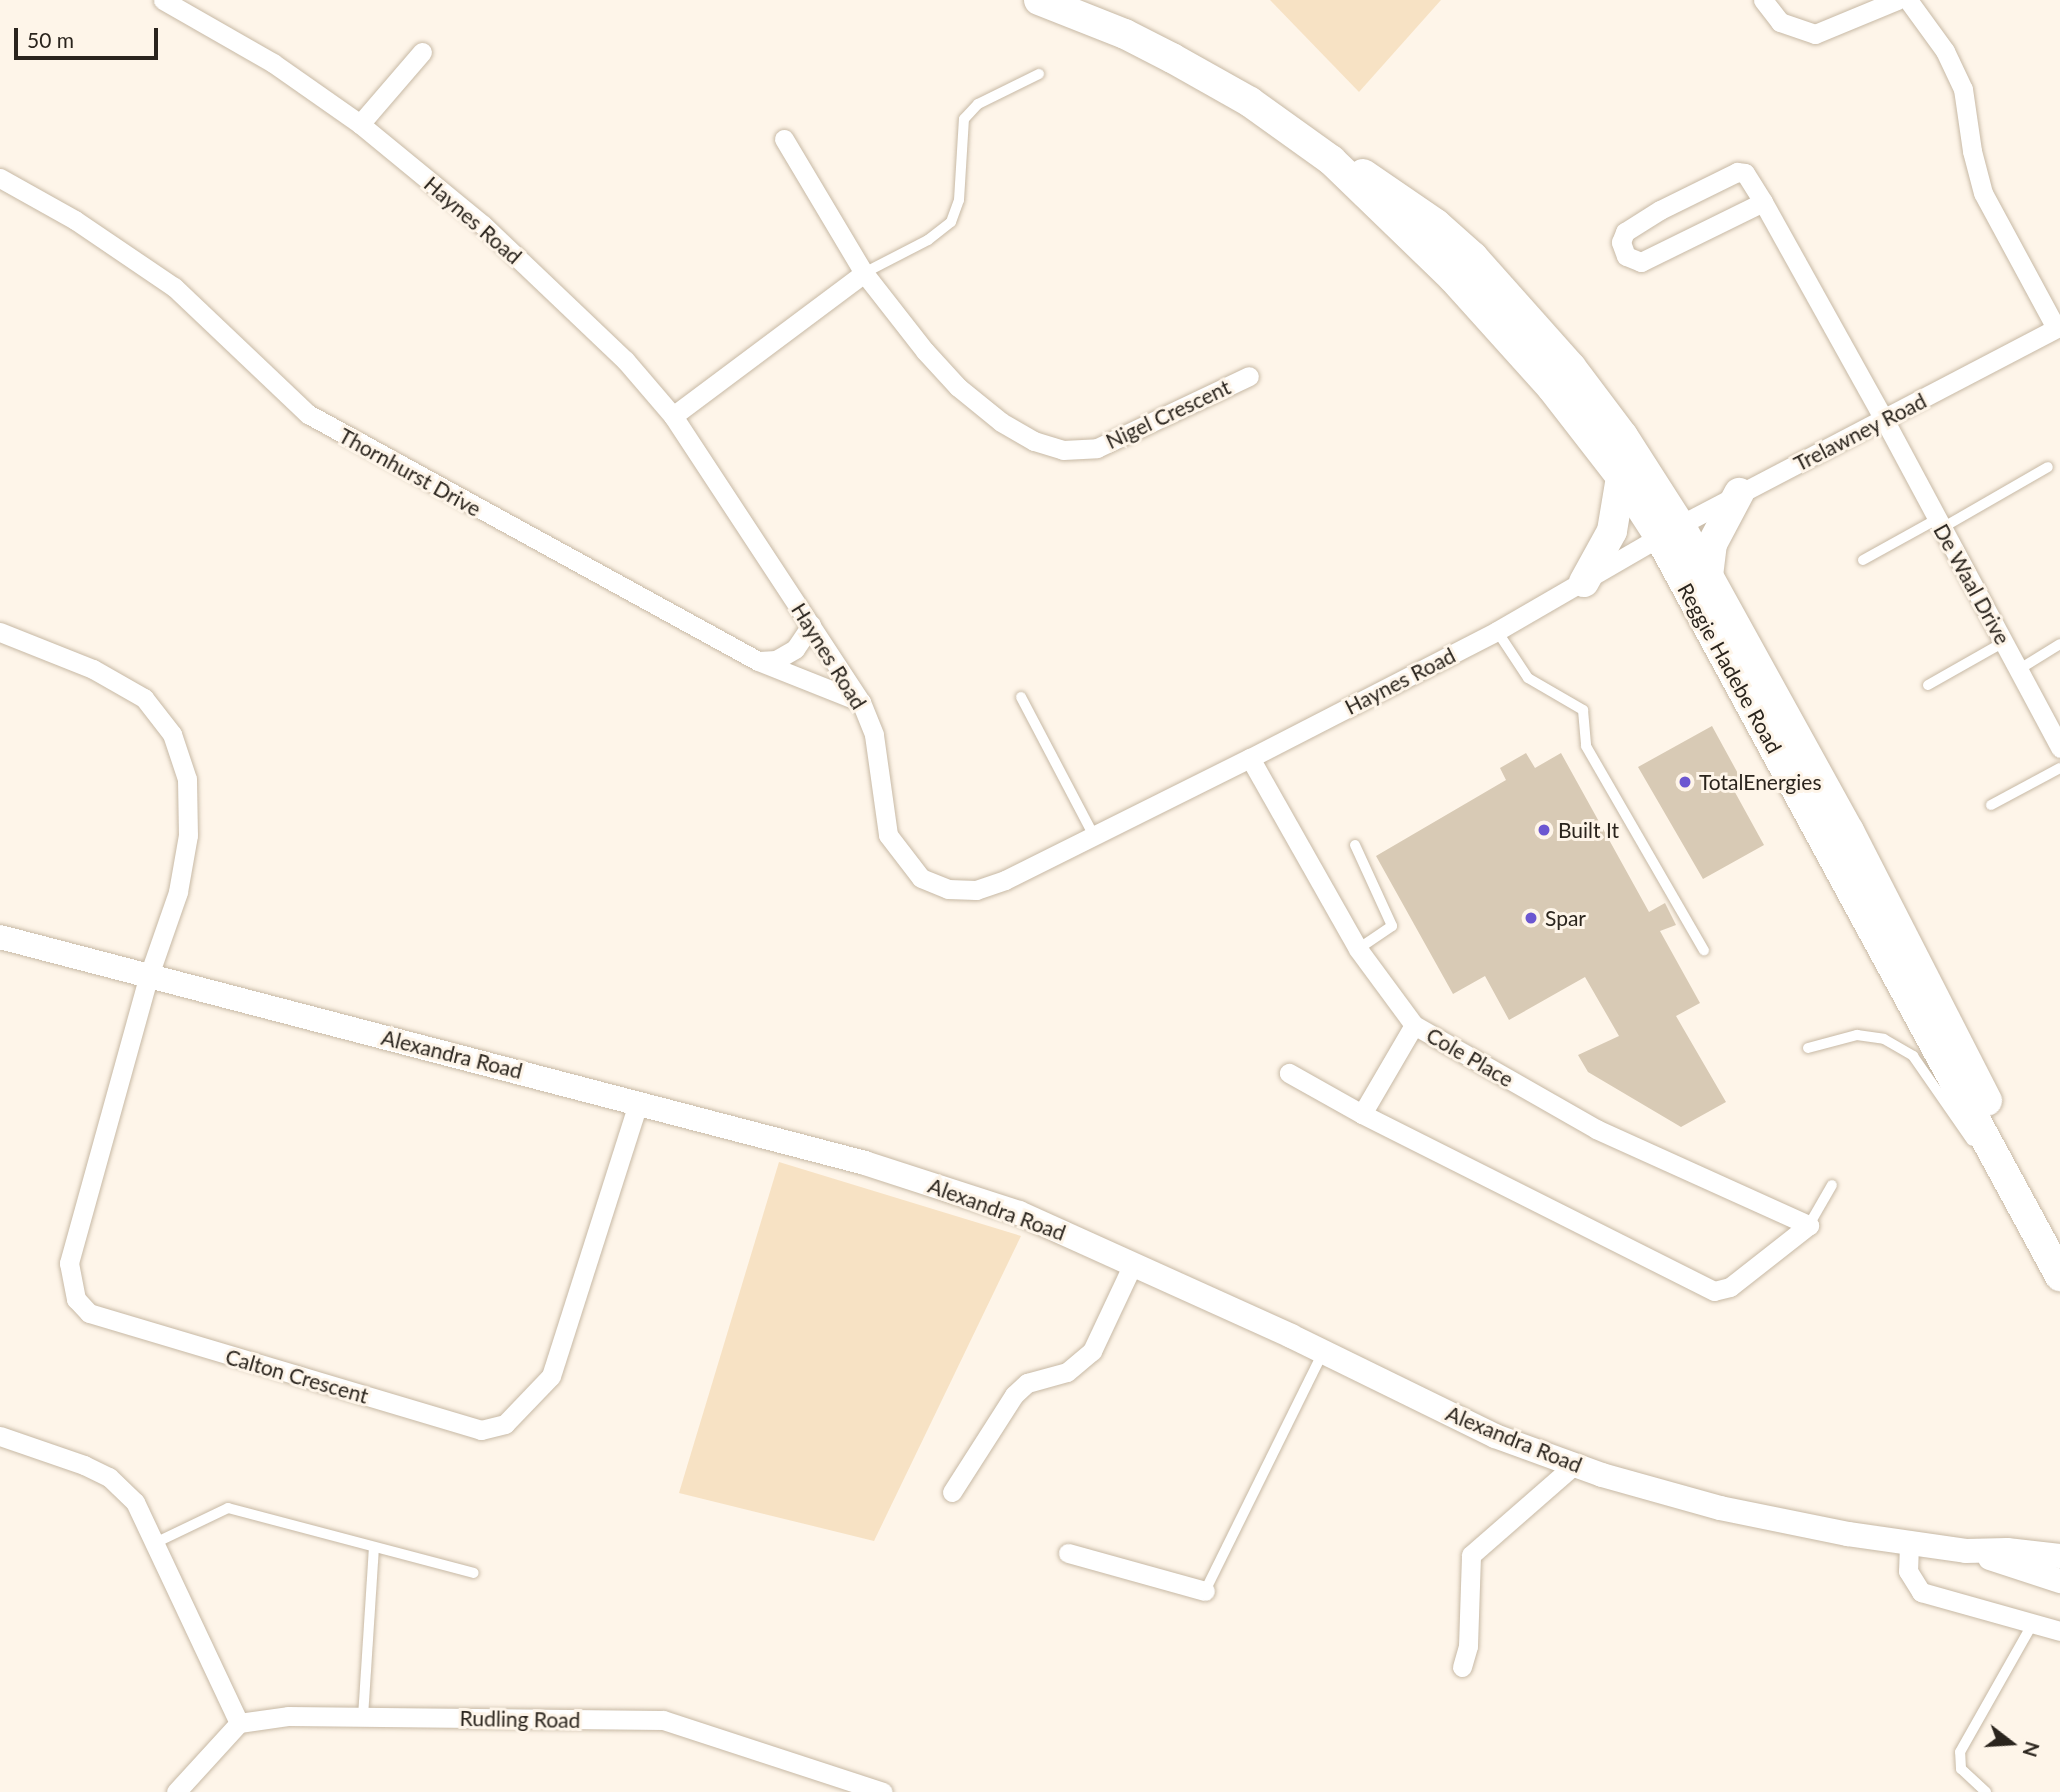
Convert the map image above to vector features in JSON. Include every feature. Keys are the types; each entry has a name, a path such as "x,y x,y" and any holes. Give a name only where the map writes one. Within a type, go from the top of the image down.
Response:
{"main road":[{"name":"Reggie Hadebe Road","path":"1039,0 1125,34 1172,58 1250,102 1331,160 1484,310 1621,477 1670,530 1707,576 1849,831 1925,986 2060,1238"},
{"name":"Reggie Hadebe Road","path":"1331,160 1355,170 1436,224 1504,289 1600,404 1670,530 1905,997 2007,1176 2060,1276"},
{"path":"1584,582 1612,531 1621,477"},
{"path":"1707,576 1712,544 1740,493"}],"street":[{"name":"Haynes Road","path":"163,0 273,63 360,124 513,253 625,360 673,416 861,702 874,735 888,835 921,878 948,889 976,890 1094,836 1497,631 1670,530"},
{"path":"1763,0 1780,22 1815,34 1897,0"},
{"path":"1908,0 1945,51 1963,89 1972,152 1983,193 2058,327"},
{"path":"360,124 422,52"},
{"name":"Nigel Crescent","path":"784,139 864,273 958,387 1001,422 1048,448 1097,448 1249,376"},
{"name":"De Waal Drive","path":"1763,202 1642,262 1626,256 1621,242 1625,232 1660,210 1737,172 1745,173 1763,202 1885,421 2060,748"},
{"name":"Thornhurst Drive","path":"0,178 75,220 174,287 308,414 758,661 861,702"},
{"path":"673,416 864,273"},
{"name":"Trelawney Road","path":"1670,530 1885,421 2058,327"},
{"path":"758,661 776,660 795,649 811,625"},
{"name":"Calton Crescent","path":"0,632 93,669 144,698 172,734 187,779 188,835 178,892 148,978 69,1263 76,1299 89,1313 481,1430 505,1424 551,1376 638,1104"},
{"name":"Cole Place","path":"1250,758 1358,949 1414,1025 1596,1129 1809,1225"},
{"name":"Alexandra Road","path":"0,937 148,978 865,1163 1019,1213 1324,1352 1495,1436 1574,1465 1720,1508 1909,1544 1966,1551 2007,1550 2060,1556"},
{"path":"1362,1114 1414,1025"},
{"path":"1289,1073 1362,1114 1714,1291 1730,1287 1809,1225"},
{"path":"952,1492 1014,1395 1027,1384 1074,1368 1092,1351 1133,1264"},
{"path":"0,1436 108,1477 135,1502 239,1723 176,1792"},
{"path":"1462,1667 1468,1646 1471,1555 1574,1465"},
{"path":"1909,1544 1908,1571 1920,1592 2060,1631"},
{"name":"Alexandra Road","path":"1966,1551 2060,1581"},
{"path":"1068,1553 1205,1591"},
{"name":"Rudling Road","path":"239,1723 288,1716 663,1720 883,1792"}],"lane":[{"path":"864,273 928,240 951,222 959,200 964,119 978,104 1039,74"},
{"path":"1863,560 2048,467"},
{"path":"1497,631 1528,678 1583,710 1586,746 1704,950"},
{"path":"1928,685 2004,642"},
{"path":"2018,670 2060,644"},
{"path":"1021,697 1094,836"},
{"path":"1991,805 2060,768"},
{"path":"1355,845 1392,926 1358,949"},
{"path":"1808,1048 1857,1035 1884,1040 1913,1056 1964,1131 2007,1176"},
{"path":"1809,1225 1832,1185"},
{"path":"1205,1591 1324,1352"},
{"path":"155,1543 228,1507 374,1549 474,1573"},
{"path":"363,1717 374,1549"},
{"path":"1986,1792 1961,1769 1960,1752 2033,1623"}],"shaded area":[{"path":"1270,0 1441,0 1359,92"},
{"path":"779,1162 1021,1236 874,1541 679,1493"}],"building":[{"path":"1712,726 1741,779 1731,785 1764,845 1703,879 1638,767"},
{"path":"1526,753 1535,768 1561,753 1649,912 1665,903 1676,925 1660,931 1700,1003 1676,1016 1726,1102 1681,1127 1588,1072 1578,1055 1619,1036 1585,977 1509,1020 1485,976 1453,994 1376,856 1506,780 1500,768"}],"place":[{"name":"TotalEnergies","path":"1685,782"},
{"name":"Built It","path":"1544,830"},
{"name":"Spar","path":"1531,918"}]}
